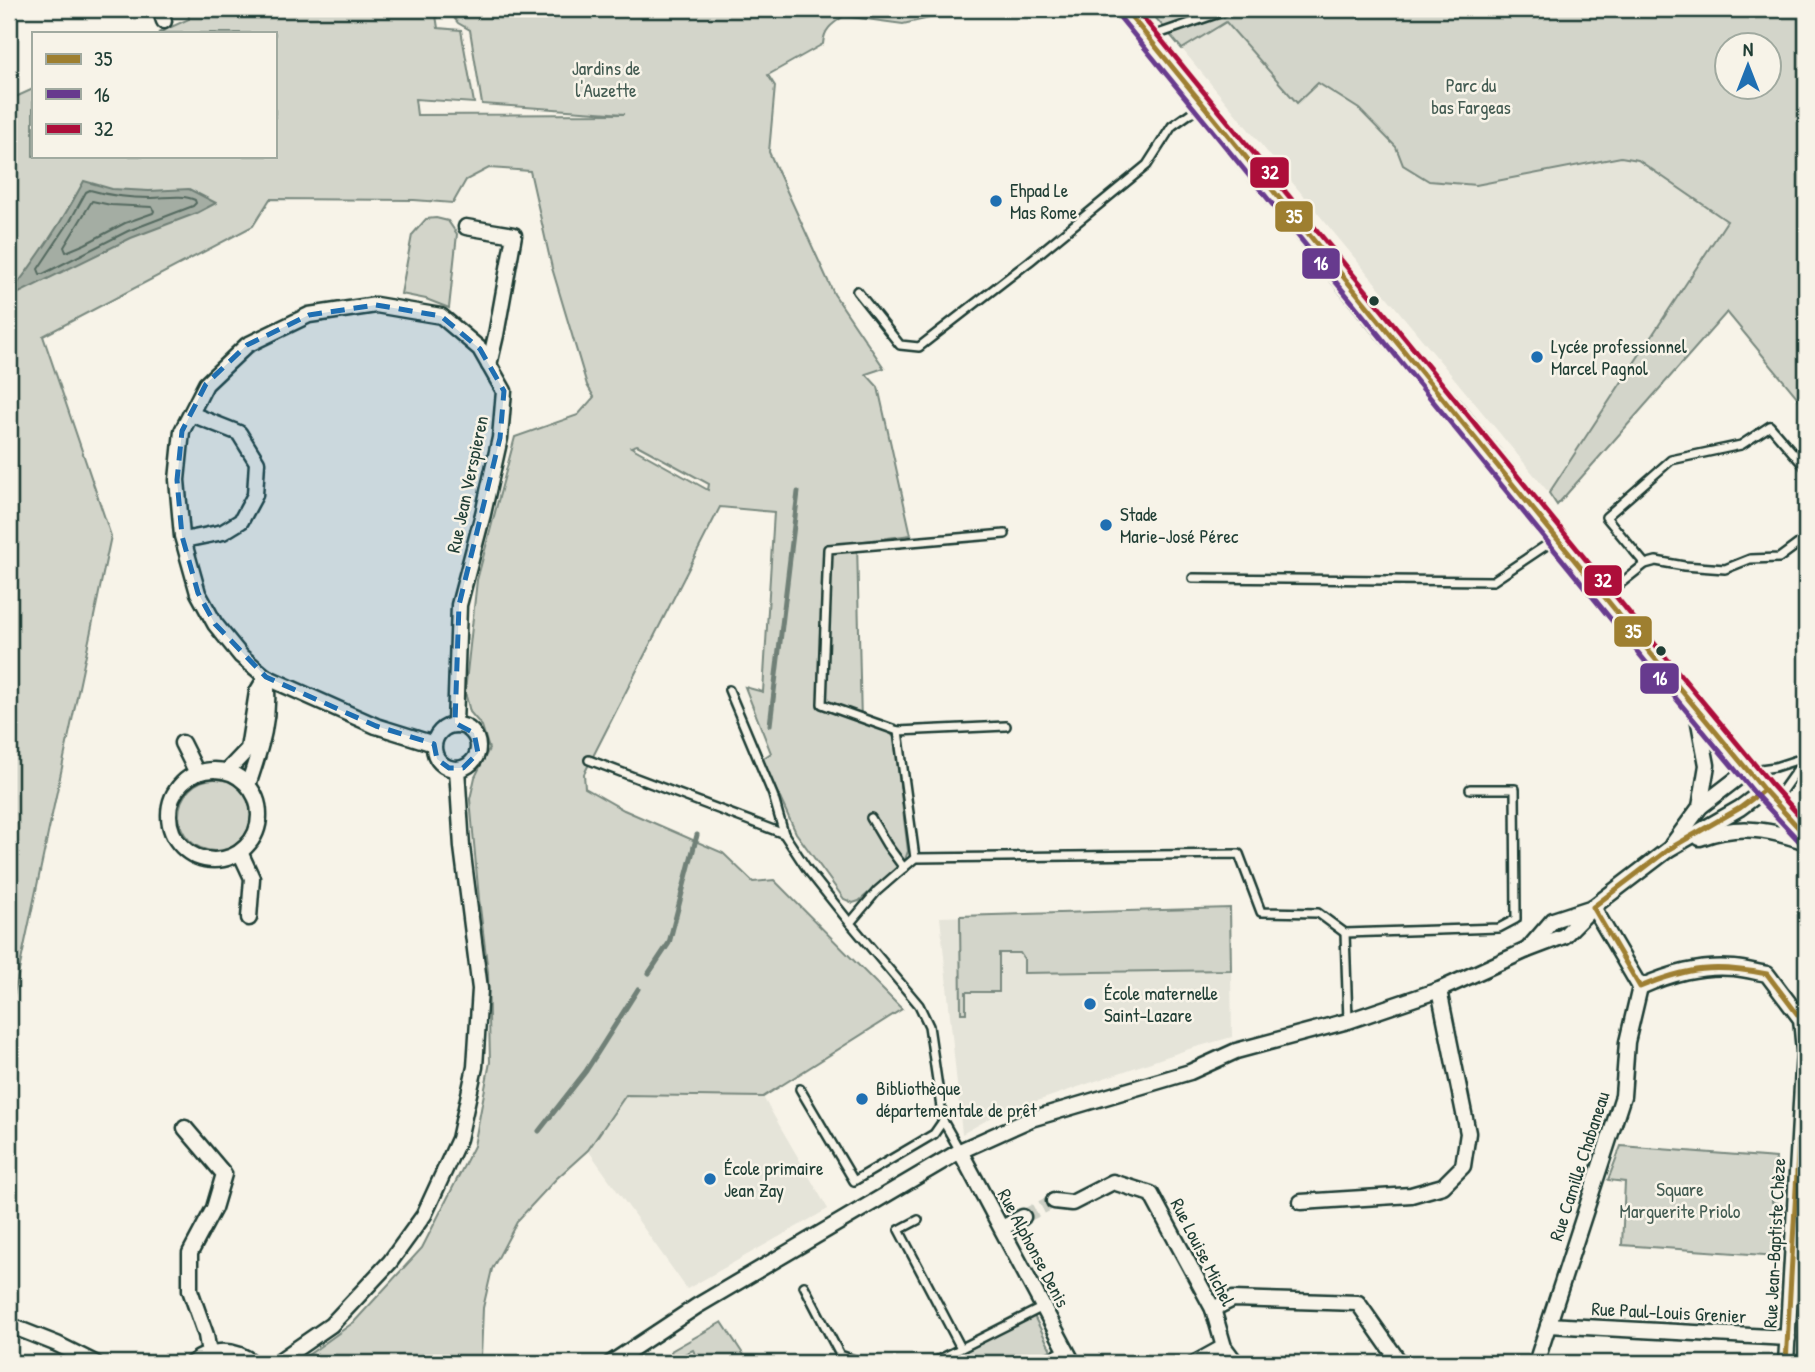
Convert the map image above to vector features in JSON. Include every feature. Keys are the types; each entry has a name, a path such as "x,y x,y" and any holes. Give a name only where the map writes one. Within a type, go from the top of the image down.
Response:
{"main road":[{"path":"1125,9 1696,708 1806,836"}],"street":[{"path":"466,228 514,235 489,365"},
{"name":"Rue Jean Verspieren","path":"434,744 376,726 266,677 241,656 215,624 198,593 184,540 177,480 182,431 206,384 247,345 309,315 376,305 441,316 480,349 504,391 500,438 458,605 455,725"},
{"path":"184,540 223,533 241,521 255,495 257,462 239,433 191,414"},
{"path":"227,771 247,749 257,692 266,677"},
{"path":"248,785 263,742 268,696 266,677"},
{"path":"1696,708 1707,765 1700,807"},
{"path":"455,725 474,733 478,746 478,753 470,765 457,769 442,765 434,752 434,744 441,731 455,725"},
{"path":"182,743 197,773"},
{"path":"211,769 227,771 241,778 252,789 258,802 260,818 257,833 248,846 236,855 222,860 193,856 181,847 173,835 169,806 184,780 211,769"},
{"path":"276,1363 331,1325 390,1262 424,1215 459,1139 475,1067 480,989 462,847 457,769"},
{"path":"1669,849 1700,807 1748,770"},
{"path":"611,1363 697,1306 960,1151 1031,1119 1190,1072 1236,1051 1348,1021 1439,990 1527,950 1553,920 1592,907 1669,849 1740,808 1769,796"},
{"path":"1669,849 1708,835 1744,829 1778,832 1806,842"},
{"path":"240,852 252,878 249,918"},
{"path":"1592,907 1640,987"},
{"name":"Rue Jean-Baptiste Chèze","path":"1640,987 1693,969 1733,968 1767,974 1801,1019 1804,1051 1786,1363"},
{"name":"Rue Camille Chabaneau","path":"1536,1363 1623,1096 1627,1042 1640,987"},
{"path":"1301,1202 1412,1195 1443,1186 1464,1166 1468,1133 1439,990"},
{"path":"186,1128 224,1174 214,1208 190,1253 190,1290 206,1335 209,1353"},
{"name":"Rue Alphonse Denis","path":"960,1151 1073,1363"},
{"name":"Rue Louise Michel","path":"1055,1201 1072,1203 1112,1182 1152,1194 1213,1309 1224,1347 1236,1363"},
{"path":"1002,1228 1023,1217"},
{"path":"1213,1309 1233,1299 1358,1303 1400,1363"},
{"path":"9,1325 95,1363"},
{"name":"Rue Paul-Louis Grenier","path":"1548,1325 1788,1338"},
{"path":"1195,1363 1224,1347"},
{"path":"192,1363 209,1353 223,1351 238,1353 253,1363"}],"lane":[{"path":"1148,37 1231,9"},
{"path":"857,291 900,345 919,346 1147,166 1172,126 1203,105"},
{"path":"1645,564 1606,517 1671,460 1741,445 1769,426 1806,468"},
{"path":"1005,534 828,549 822,704 898,732 1006,726"},
{"path":"1193,578 1493,581 1558,538"},
{"path":"1605,596 1645,564 1656,561 1725,569 1749,559 1779,558 1806,538"},
{"path":"729,691 773,795 783,834 807,869 919,1005 929,1026 943,1121 960,1151"},
{"path":"898,732 915,858"},
{"path":"1748,770 1775,767 1806,757"},
{"path":"1769,796 1806,757"},
{"path":"589,760 783,834"},
{"path":"850,923 877,891 915,858 1239,854 1261,912 1318,913 1345,933 1499,928 1516,919 1515,789 1470,789"},
{"path":"872,818 904,868"},
{"path":"1345,933 1348,1021"},
{"path":"800,1089 855,1181 933,1135 943,1121"},
{"path":"918,1220 899,1230 961,1348"},
{"path":"804,1286 840,1355 859,1363"},
{"path":"933,1363 1043,1306"},
{"path":"1040,1363 1066,1349"}],"highlighted area":[{"path":"376,305 441,316 480,349 504,391 500,438 459,605 455,723 474,733 478,753 463,768 449,768 437,759 434,744 376,726 266,677 215,624 198,593 182,536 177,480 182,431 206,384 247,345 309,315"}],"shaded area":[{"name":"Lycée professionnel Marcel Pagnol","path":"1226,22 1296,103 1318,83 1359,109 1396,147 1403,165 1476,184 1621,157 1637,160 1727,221 1549,493 1182,49"},
{"name":"École maternelle Saint-Lazare","path":"1230,908 1232,1037 1189,1049 996,1115 962,1134 940,917"},
{"name":"École primaire Jean Zay","path":"626,1095 763,1097 828,1209 687,1289 588,1150"}],"green space":[{"name":"Jardins de l'Auzette","path":"188,9 435,9 438,28 461,30 474,103 415,99 417,115 625,114 482,104 470,30 458,23 452,15 454,9 970,9 903,24 844,16 829,27 823,44 768,75 775,86 769,152 834,294 884,368 866,374 878,387 911,535 857,542 861,723 881,724 894,737 908,851 904,863 859,901 853,903 844,899 796,833 762,759 771,753 745,687 763,692 774,512 720,507 584,774 585,788 624,810 723,853 753,882 774,880 902,1009 763,1097 626,1095 588,1150 556,1179 518,1220 492,1269 483,1308 483,1363 300,1363 354,1322 422,1248 474,1146 490,1062 488,972 470,799 475,777 489,749 482,726 470,712 465,692 477,580 515,437 578,415 594,397 587,385 552,268 530,171 489,168 466,180 453,203 414,200 270,199 253,226 43,336 111,536 9,1018 9,100 32,89 32,158 276,158 276,32 160,32 189,19","holes":["637,445 709,484 708,490 631,447"]},
{"name":"Parc du bas Fargeas","path":"1136,9 1806,9 1806,408 1727,312 1557,505 1549,493 1727,221 1638,160 1621,157 1476,185 1429,181 1403,165 1396,147 1359,109 1318,83 1297,103 1226,22 1182,49 1150,11 1139,13"},
{"path":"426,219 448,221 457,234 449,308 426,299 401,294 412,235"},
{"path":"215,779 235,785 245,795 251,815 245,835 235,845 215,851 195,845 185,835 179,815 185,795 195,785"},
{"path":"1230,908 1231,970 1024,973 1024,959 1020,953 999,953 999,992 966,992 966,1013 961,1013 960,916"},
{"name":"Square Marguerite Priolo","path":"1621,1146 1776,1158 1772,1202 1782,1204 1778,1256 1622,1245 1625,1182 1608,1180"},
{"path":"1034,1316 1051,1350 1025,1363 945,1363 948,1360"},
{"path":"722,1322 749,1363 700,1363 693,1350 673,1359 671,1351"}],"water":[{"path":"84,181 112,189 189,189 216,203 131,238 9,298 58,226"}],"waterway":[{"path":"770,725 798,492"},
{"path":"649,973 669,943 697,835"},
{"path":"539,1131 586,1071 638,989"}],"tunnel":[{"path":"1023,1217 1054,1201"}],"transit line":[{"name":"35","path":"1125,9 1656,660 1764,790 1806,836"},
{"name":"32","path":"1136,9 1663,654 1806,823"},
{"name":"16","path":"1118,15 1649,666 1757,796 1800,842"},
{"name":"35","path":"1764,790 1740,808 1669,849 1593,907 1640,987 1673,975 1702,969 1732,969 1767,974 1801,1019 1804,1051 1786,1363"}],"place":[{"name":"Ehpad Le Mas Rome","path":"996,201"},
{"name":"Lycée professionnel Marcel Pagnol","path":"1537,357"},
{"name":"Stade Marie-José Pérec","path":"1106,525"},
{"name":"École maternelle Saint-Lazare","path":"1090,1004"},
{"name":"Bibliothèque départementale de prêt","path":"862,1099"},
{"name":"École primaire Jean Zay","path":"710,1179"}]}
